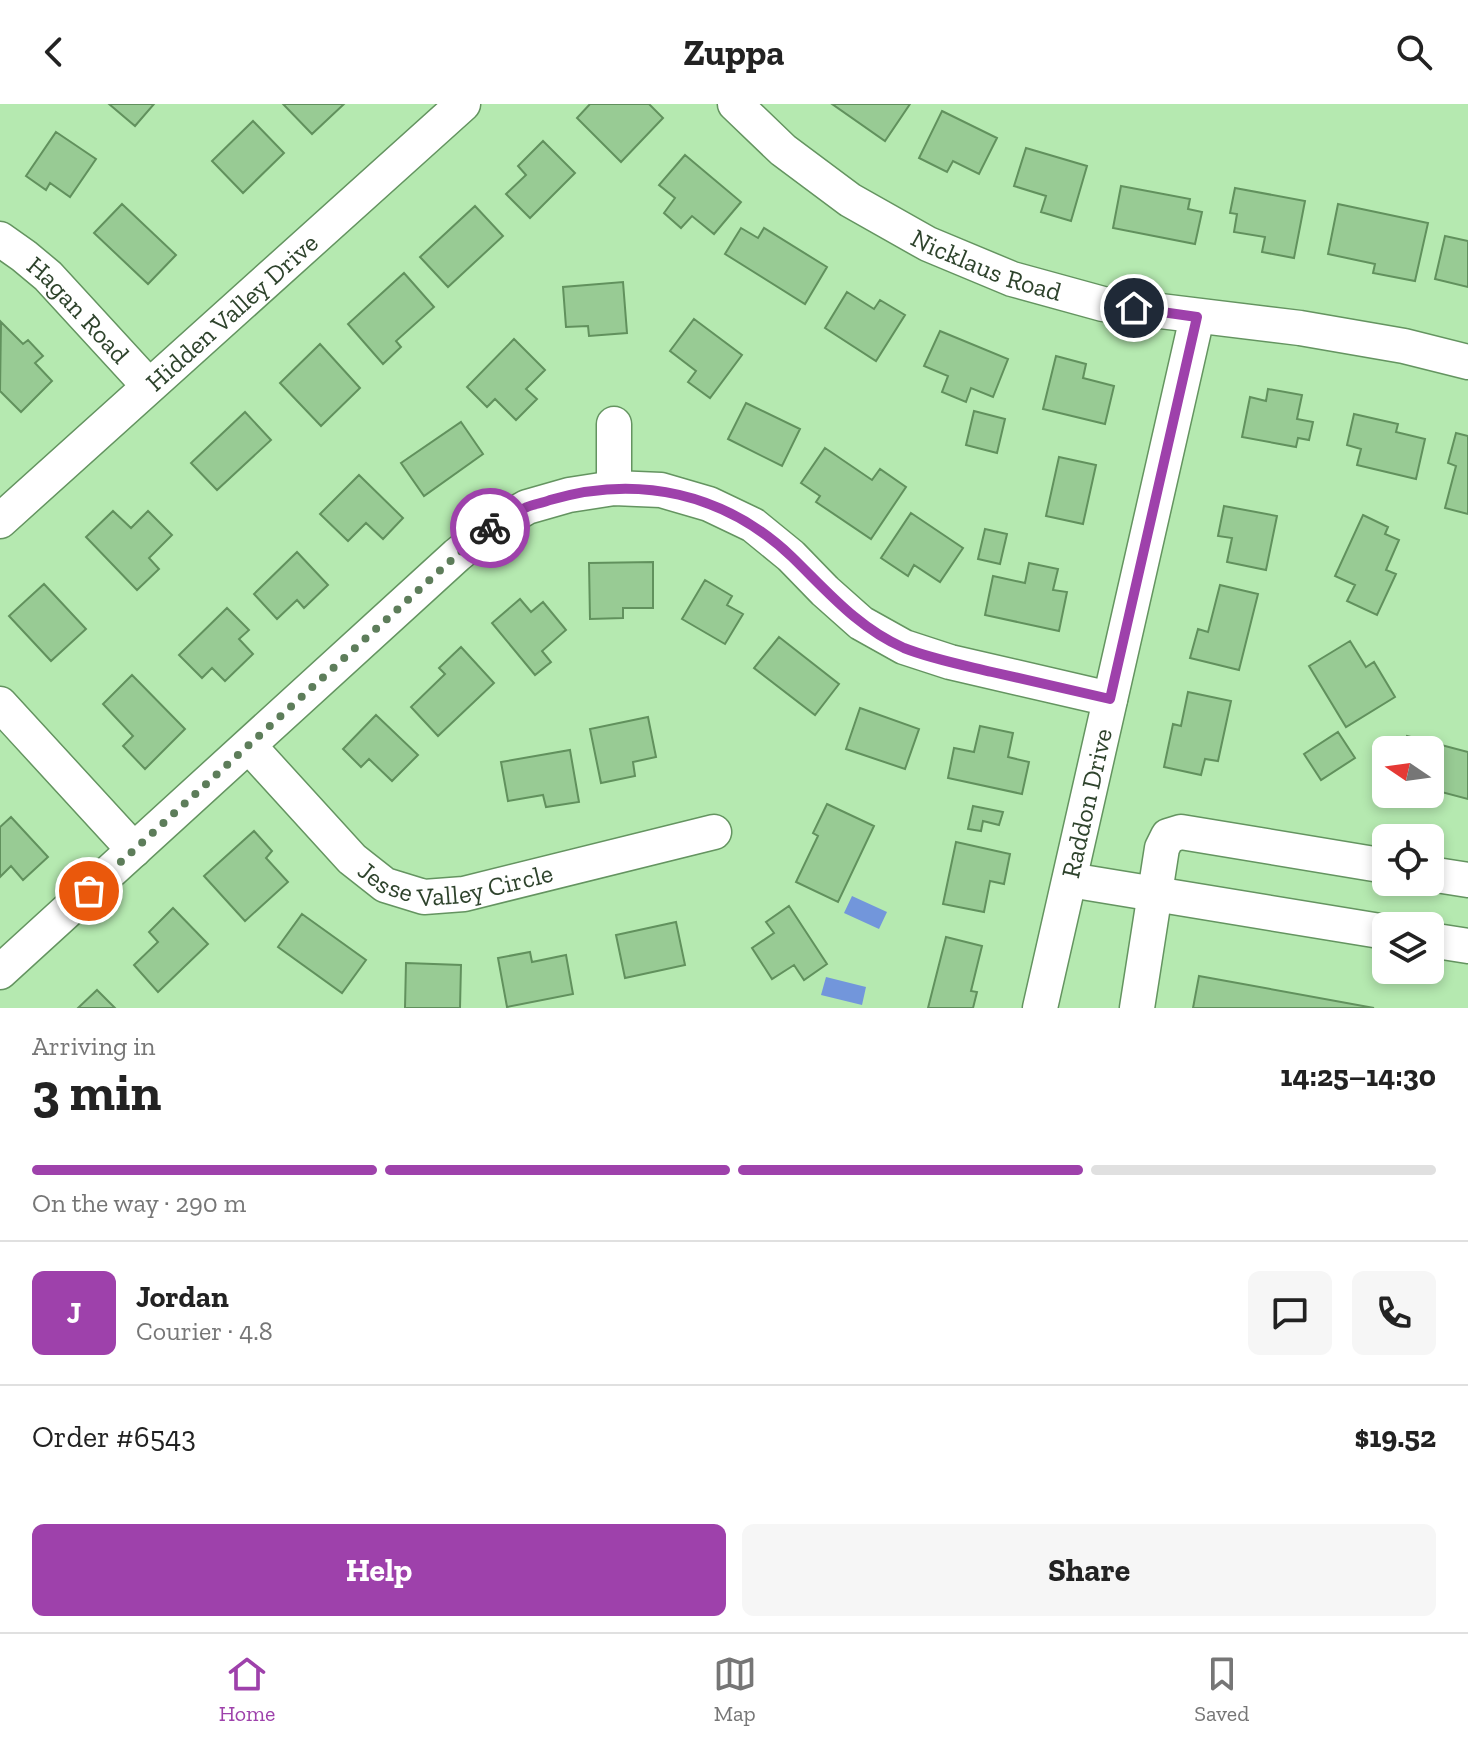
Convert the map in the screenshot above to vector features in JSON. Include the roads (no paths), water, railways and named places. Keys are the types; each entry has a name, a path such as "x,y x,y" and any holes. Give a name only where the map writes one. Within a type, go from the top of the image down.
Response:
{"street":[{"name":"Hidden Valley Drive","path":"0,521 463,104"},
{"name":"Nicklaus Road","path":"735,104 783,150 850,200 928,244 1012,279 1103,304 1300,328 1404,346 1468,362"},
{"name":"Hagan Road","path":"0,239 48,276 149,386"},
{"name":"Raddon Drive","path":"1040,1008 1197,317"},
{"path":"614,424 614,488"},
{"path":"0,972 457,555 489,529 527,507 569,495 614,488 661,490 709,504 753,525 791,556 861,623 904,647 950,662 1110,699"},
{"path":"0,704 134,850"},
{"name":"Jesse Valley Circle","path":"249,746 352,859 385,885 424,897 464,894 714,832"},
{"path":"1137,1008 1162,848 1168,836 1181,832 1372,864"},
{"path":"1444,876 1468,880"},
{"path":"1070,880 1372,930"},
{"path":"1444,942 1468,946"}],"water":[{"path":"852,896 887,912 879,929 844,913"},
{"path":"826,977 866,987 862,1005 821,995"}]}
